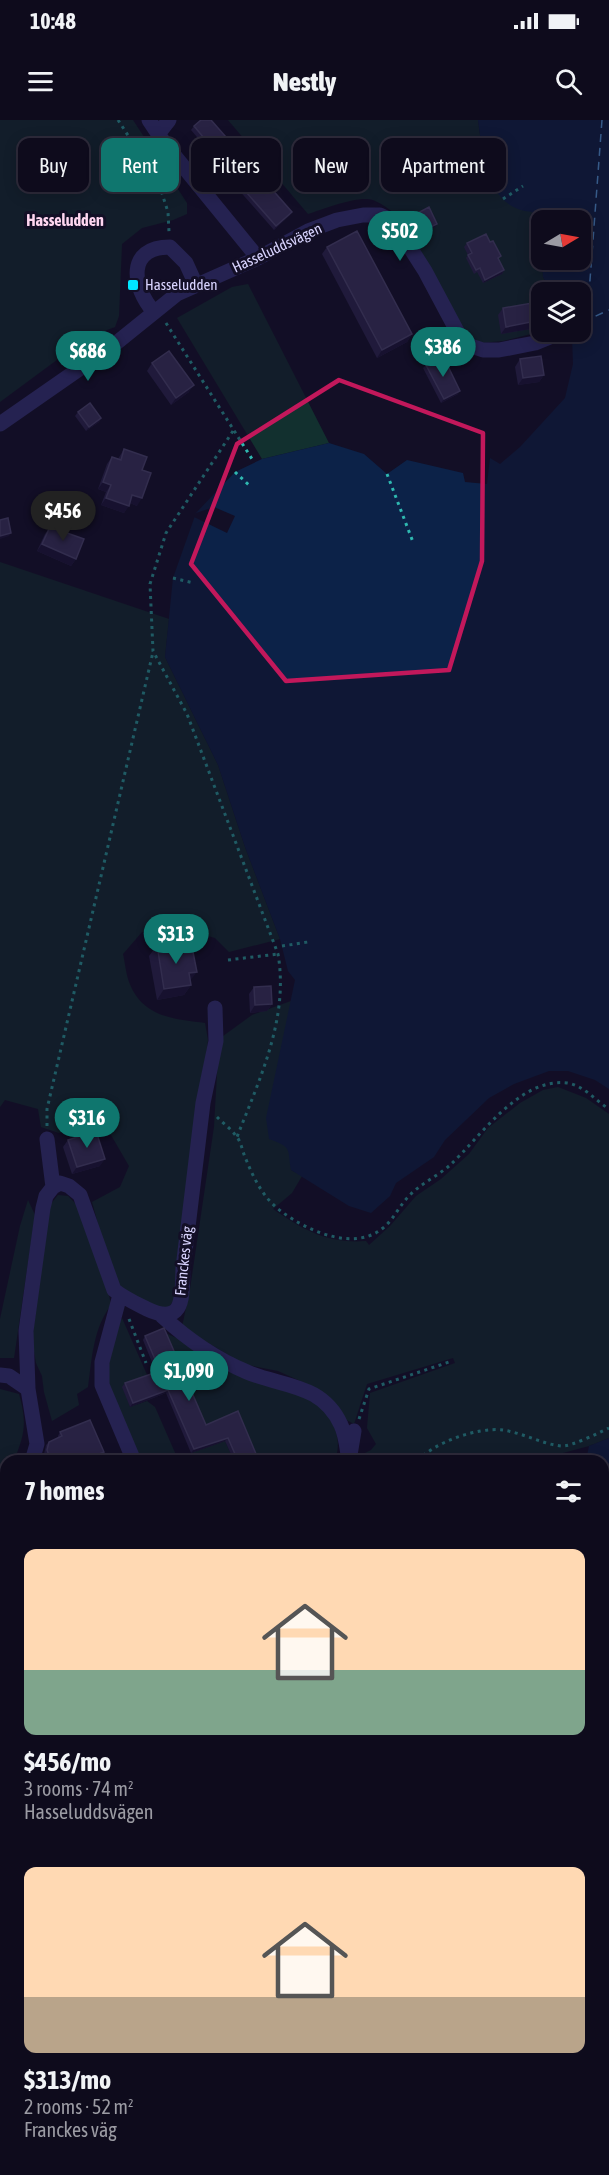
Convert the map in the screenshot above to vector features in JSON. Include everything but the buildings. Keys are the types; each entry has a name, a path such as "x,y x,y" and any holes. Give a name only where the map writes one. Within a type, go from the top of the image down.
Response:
{"street":[{"path":"149,120 160,138"},
{"path":"161,138 169,120"},
{"path":"179,161 258,258"},
{"name":"Hasseluddsvägen","path":"0,424 159,315 177,294 258,258 308,231 337,220 363,215 380,216 393,221 425,271 458,333 471,346 483,350 499,350 538,342"},
{"path":"159,315 148,305 136,272 143,255 156,247 170,247 186,263 196,285"},
{"name":"Franckes väg","path":"162,1316 171,1315 178,1308 182,1295 183,1268 203,1103 216,1041 215,1008"},
{"path":"46,1139 53,1187"},
{"path":"34,1455 37,1444 28,1389 26,1331 43,1208 46,1196 53,1187 60,1184 69,1186 81,1196 114,1290 162,1316 180,1332 224,1361 249,1373 312,1392 327,1406 341,1426 348,1455"},
{"path":"120,1295 102,1362 102,1385 131,1455"},
{"path":"0,1375 9,1376 28,1389"},
{"path":"350,1455 354,1431"}],"path":[{"path":"118,120 130,138"},
{"path":"503,199 523,186"},
{"path":"162,192 168,212 170,247"},
{"path":"159,315 252,459"},
{"path":"46,1139 47,1109 153,651 150,584 166,533 233,430"},
{"path":"235,472 250,486"},
{"path":"387,474 413,542"},
{"path":"173,578 194,583"},
{"path":"153,651 187,714 278,954 281,974 277,1023 269,1056 237,1137"},
{"path":"282,946 308,942"},
{"path":"228,960 278,954"},
{"path":"203,1103 237,1137 255,1181 266,1198 295,1221 339,1238 362,1238 383,1228 409,1195 440,1174 463,1153 470,1142 493,1119 528,1093 555,1082 567,1083 582,1088 609,1108"},
{"path":"120,1295 146,1363"},
{"path":"354,1431 369,1389 453,1361"},
{"path":"424,1455 472,1432 502,1430 564,1447 609,1428"}],"highlighted area":[{"path":"339,380 483,433 482,561 449,670 286,681 191,564 237,444"}],"green space":[{"path":"0,120 133,120 145,138 101,138 101,192 179,191 187,203 187,214 142,228 122,244 119,316 115,327 75,340 69,351 0,402"},
{"path":"228,120 478,120 480,138 381,138 381,192 506,192 506,187 531,211 531,270 543,270 546,282 531,282 531,334 503,341 480,343 463,330 401,219 380,204 367,199 340,203 308,214 281,182 281,138 243,138"},
{"path":"248,284 329,443 262,459 177,318 232,287"},
{"path":"0,562 169,619 165,657 218,765 245,847 280,939 229,952 215,938 171,929 142,932 123,954 129,982 142,1003 160,1014 205,1023 208,1040 176,1297 168,1308 144,1303 124,1292 109,1262 92,1202 120,1187 129,1166 111,1135 95,1124 59,1133 41,1127 38,1109 5,1100 0,1107"},
{"path":"291,1001 285,1145 290,1150 291,1170 302,1176 292,1193 273,1209 306,1229 328,1238 366,1241 369,1245 390,1226 416,1196 441,1179 469,1154 488,1128 520,1103 543,1090 558,1087 586,1098 609,1114 609,1438 555,1455 361,1455 371,1450 376,1444 367,1428 370,1393 455,1363 453,1358 367,1384 354,1424 343,1418 307,1384 278,1371 243,1364 182,1327 190,1289 214,1127 219,1039 252,1015"},
{"path":"58,1195 68,1196 80,1208 107,1285 111,1305 97,1334 88,1387 77,1394 79,1405 52,1421 32,1340 50,1205"},
{"path":"28,1200 35,1215 14,1358 0,1358 0,1319 20,1226"},
{"path":"122,1318 148,1377 123,1387 130,1407 147,1401 155,1407 176,1455 134,1455 107,1384 105,1366 113,1337"},
{"path":"161,1331 318,1402 335,1429 337,1452 336,1455 252,1455 235,1415 203,1429"},
{"path":"0,1389 19,1394 24,1421 23,1435 16,1455 0,1455"},
{"path":"225,1441 231,1455 192,1455 191,1453"}],"water":[{"path":"478,120 609,120 609,1089 595,1080 568,1071 549,1071 514,1084 489,1098 445,1140 434,1157 396,1183 390,1196 371,1213 349,1206 291,1170 288,1150 269,1139 266,1118 295,980 288,971 280,939 245,847 218,765 165,657 173,578 196,513 235,472 262,459 329,443 364,454 387,474 407,460 463,473 465,482 487,484 490,458 500,464 520,447 565,398 573,364 572,342 591,342 591,282 546,282 543,270 591,270 591,210 531,212 517,208 505,201 497,192 506,192 506,138 480,138"},
{"path":"609,1438 609,1455 587,1455 589,1446"}],"pier":[{"path":"214,507 235,516 227,533 194,517 196,513"}],"ferry route":[{"path":"602,120 587,320 609,310"}],"place":[{"name":"Hasseludden","path":"133,285"}],"district":[{"name":"Hasseludden","path":"65,220"}]}
